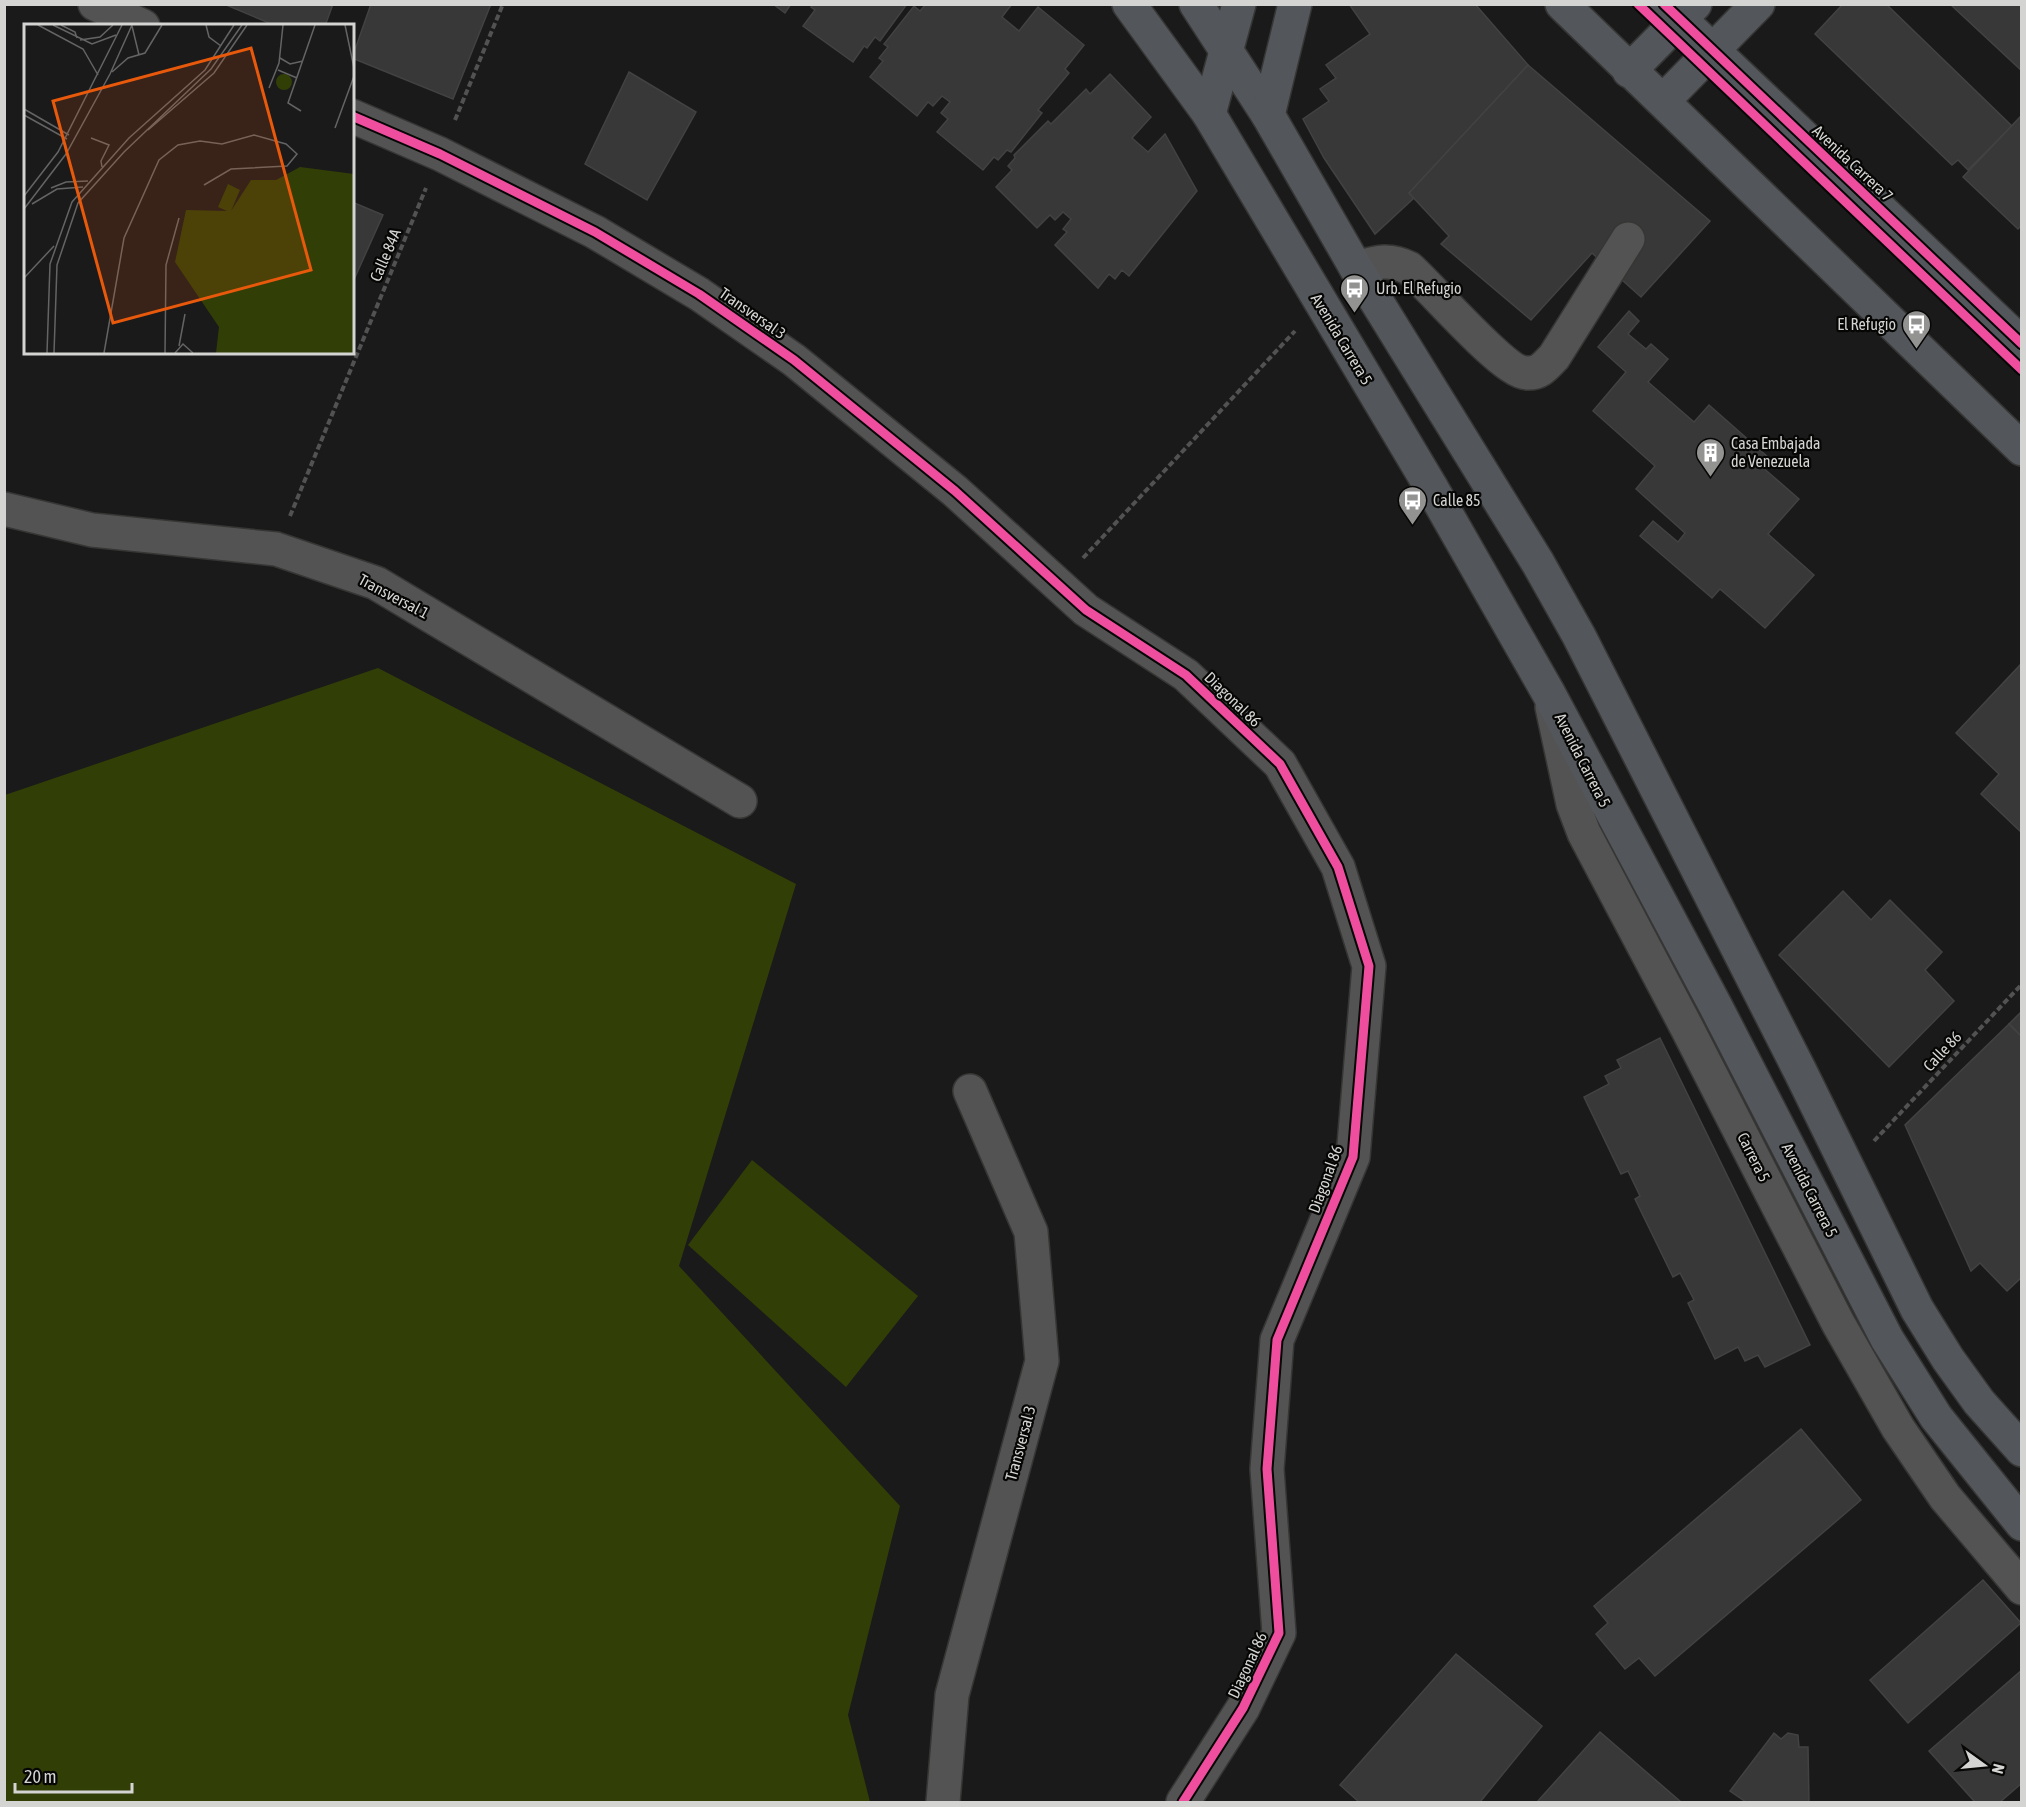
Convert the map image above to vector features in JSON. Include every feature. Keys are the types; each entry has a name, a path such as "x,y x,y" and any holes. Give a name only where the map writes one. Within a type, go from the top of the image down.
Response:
{"main road":[{"name":"Avenida Carrera 5","path":"1129,4 1209,114 1431,487 1549,694 1715,1005 1887,1339 1936,1417 2022,1524"},
{"path":"1196,4 1268,115 1356,268 1521,534 1579,636 1800,1071 1917,1309 1948,1359 1980,1402 2022,1450"},
{"path":"1209,114 1239,4"},
{"path":"1268,115 1294,4"},
{"path":"1562,4 2022,449"},
{"path":"1663,101 1758,4"},
{"path":"1629,71 1680,10"},
{"name":"Avenida Carrera 7","path":"1680,10 1713,51 2022,344"}],"street":[{"path":"95,4 139,24"},
{"name":"Transversal 3","path":"354,117 440,154 595,232 699,294 794,360 955,490 1086,610"},
{"path":"1356,268 1381,260 1395,261 1409,268 1490,349 1512,368 1526,374 1541,371 1554,357 1628,239"},
{"name":"Transversal 1","path":"4,509 92,530 276,549 376,583 740,801"},
{"name":"Diagonal 86","path":"1086,610 1186,675 1280,764 1338,867 1370,966 1353,1157 1277,1340 1267,1469 1279,1633 1243,1708 1183,1803"},
{"name":"Carrera 5","path":"1549,694 1573,804 1584,833 1698,1048 1838,1323 1898,1428 1945,1497 2022,1588"},
{"name":"Transversal 3","path":"942,1803 952,1695 1042,1361 1031,1232 970,1091"}],"path":[{"path":"1058,584 1300,326"}],"green space":[{"path":"378,668 796,884 679,1266 900,1506 848,1715 870,1802 5,1802 5,795"},
{"path":"752,1160 918,1296 846,1387 688,1245"}],"building":[{"path":"224,4 333,4 326,24 271,24"},
{"path":"371,4 491,4 453,99 354,59 354,52"},
{"path":"773,4 791,4 785,13"},
{"path":"813,4 907,4 880,41 875,37 867,48 864,46 853,62 803,26 815,10 811,7"},
{"path":"926,4 1012,4 1002,17 1019,31 1038,7 1084,45 1065,69 1069,73 1038,110 1042,113 1011,152 1007,150 998,160 994,157 983,170 937,132 948,119 941,113 950,102 942,96 933,106 928,102 917,116 870,77 883,61 879,58 888,47 884,44 914,6 920,11"},
{"path":"1349,4 1475,4 1528,65 1409,193 1414,198 1375,234 1324,158 1303,119 1329,101 1320,89 1336,78 1326,65 1370,34"},
{"path":"1843,4 1886,4 2012,126 1968,170 1958,160 1952,165 1815,34"},
{"path":"1950,4 2022,4 2022,71"},
{"path":"1528,65 1710,221 1641,297 1592,253 1531,320 1441,244 1449,236 1409,193"},
{"path":"629,72 696,112 647,200 585,164"},
{"path":"1110,74 1151,117 1132,138 1148,152 1165,134 1197,191 1129,276 1122,270 1115,279 1109,274 1098,288 1055,245 1067,232 1063,229 1071,219 1063,212 1055,220 1050,215 1037,228 996,187 1012,170 1008,166 1015,158 1014,155 1048,121 1051,124 1086,89 1090,94"},
{"path":"2022,115 2022,225 2018,229 1963,177"},
{"path":"354,203 383,215 354,280"},
{"name":"Casa Embajada de Venezuela","path":"1629,311 1639,321 1628,334 1646,349 1651,344 1668,359 1648,382 1694,422 1709,405 1768,457 1761,466 1799,499 1768,534 1814,575 1765,628 1720,589 1712,598 1640,536 1653,521 1678,542 1685,533 1636,489 1655,466 1593,411 1626,372 1598,347"},
{"path":"2022,663 2022,833 1981,794 1999,774 1956,733"},
{"path":"1843,891 1871,920 1890,900 1942,952 1925,970 1954,1001 1889,1067 1779,955"},
{"path":"2022,1011 2022,1037 2009,1024"},
{"path":"2009,1024 2022,1037 2022,1277 2007,1291 1980,1263 1971,1271 1905,1125"},
{"path":"1660,1038 1810,1345 1765,1367 1758,1355 1745,1361 1738,1347 1715,1359 1688,1303 1694,1300 1680,1273 1673,1277 1635,1199 1640,1196 1628,1171 1621,1174 1584,1097 1609,1084 1605,1076 1621,1068 1617,1060"},
{"path":"1801,1429 1861,1500 1655,1676 1639,1658 1625,1669 1596,1634 1608,1623 1594,1606"},
{"path":"1983,1580 2021,1623 1908,1723 1870,1680"},
{"path":"1456,1654 1542,1726 1480,1802 1359,1802 1340,1785"},
{"path":"2022,1670 2022,1783 2000,1802 1975,1802 1929,1751"},
{"path":"1600,1732 1681,1802 1537,1802"},
{"path":"1774,1733 1781,1739 1788,1733 1798,1735 1799,1747 1808,1747 1809,1802 1746,1802 1730,1791"}],"cycle path":[{"path":"1638,4 2022,370"},
{"path":"1664,4 2022,344"},
{"path":"354,117 440,154 595,232 699,294 794,360 955,491 1086,610 1186,675 1280,764 1338,867 1369,966 1353,1157 1277,1340 1267,1469 1279,1633 1243,1708 1183,1802"}],"place":[{"name":"Urb. El Refugio","path":"1355,314"},
{"name":"El Refugio","path":"1917,350"},
{"name":"Casa Embajada de Venezuela","path":"1710,478"},
{"name":"Calle 85","path":"1412,526"}]}
